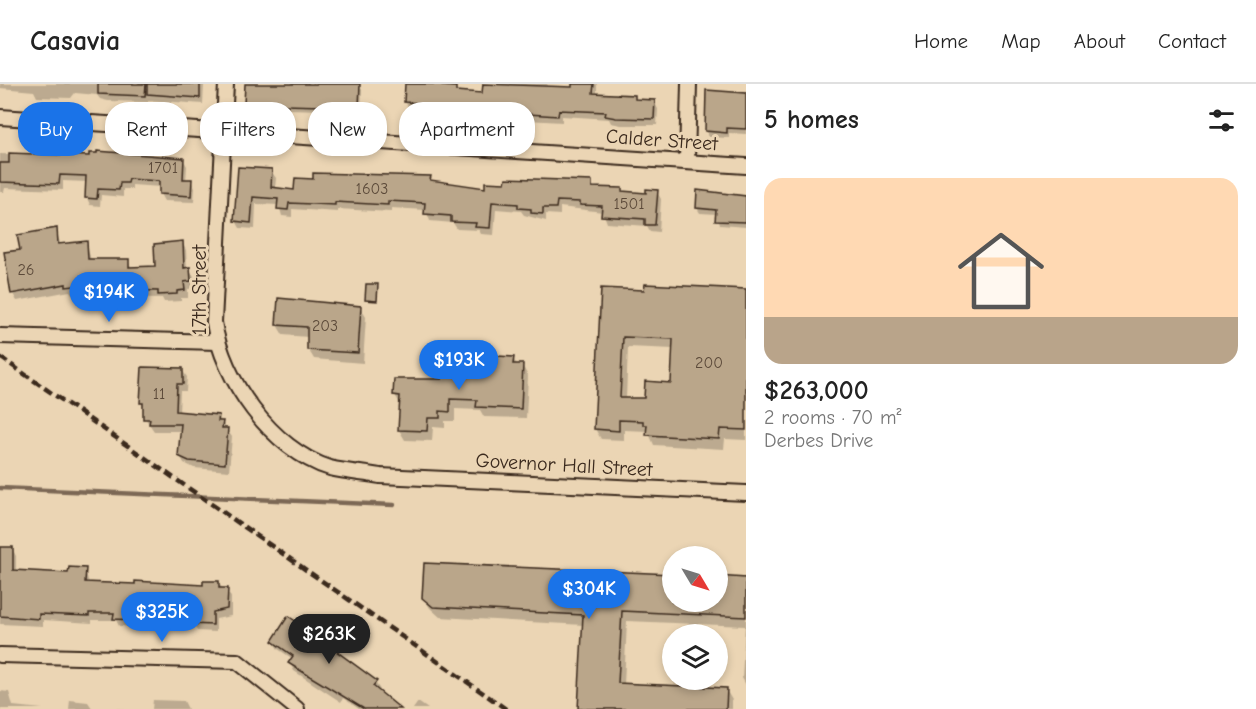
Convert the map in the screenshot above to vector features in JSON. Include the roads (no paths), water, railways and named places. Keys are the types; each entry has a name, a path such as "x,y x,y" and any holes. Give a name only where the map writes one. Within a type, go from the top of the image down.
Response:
{"street":[{"name":"17th Street","path":"225,102 226,84"},
{"path":"687,160 688,84"},
{"name":"Calder Street","path":"0,117 200,130"},
{"name":"Calder Street","path":"296,136 687,160 746,166"},
{"name":"17th Street","path":"222,156 214,322 217,342 247,404 266,426 297,451 329,467 380,476"},
{"path":"0,334 217,342"},
{"name":"Governor Hall Street","path":"380,476 746,493"},
{"path":"0,655 237,661 297,709"}],"waterway":[{"path":"0,488 394,505"}],"railway":[{"path":"0,357 506,709"}]}
